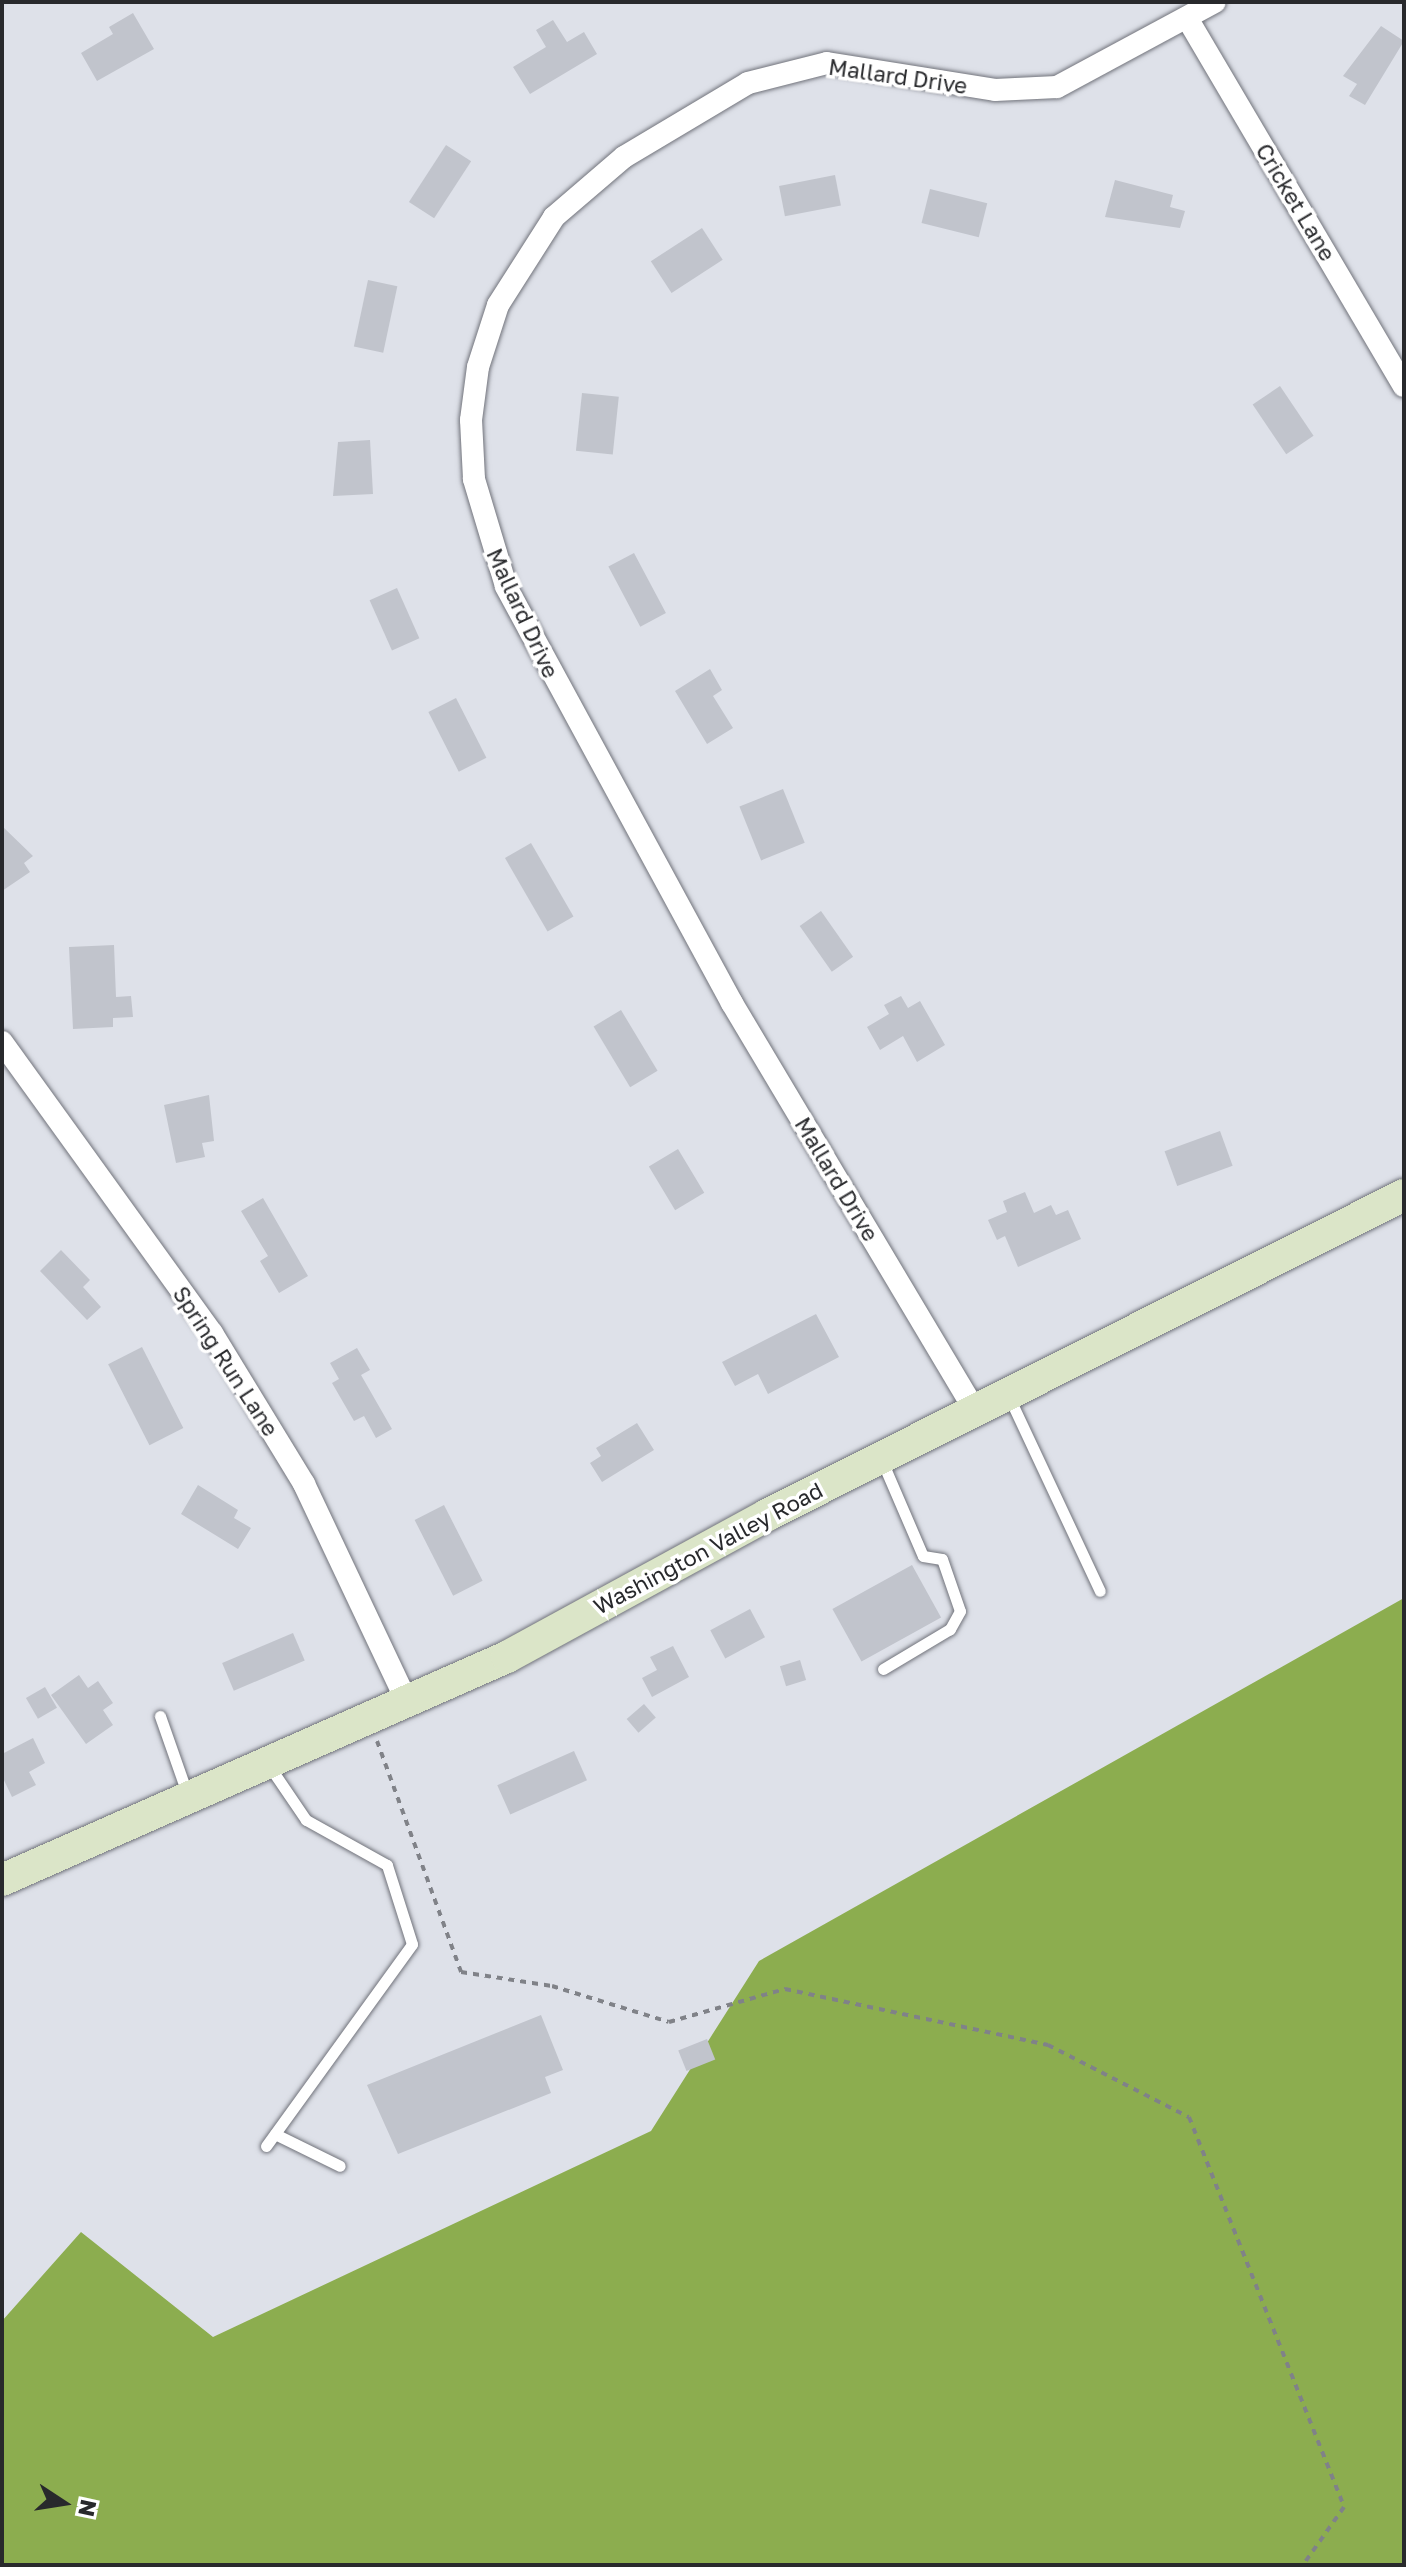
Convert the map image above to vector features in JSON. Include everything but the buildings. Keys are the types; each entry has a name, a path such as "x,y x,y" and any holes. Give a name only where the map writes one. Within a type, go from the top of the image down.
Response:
{"street":[{"name":"Mallard Drive","path":"974,1409 732,1003 506,586 474,479 471,420 478,367 498,305 554,217 624,157 748,83 827,63 995,90 1057,87 1215,2"},
{"name":"Cricket Lane","path":"1187,18 1404,386"},
{"name":"Spring Run Lane","path":"2,1042 243,1384 304,1484 408,1704"},
{"name":"Washington Valley Road","path":"6,1871 408,1704 1007,1392 1404,1195"}],"lane":[{"path":"1007,1392 1100,1591"},
{"path":"880,1457 923,1556 942,1559 960,1611 950,1629 883,1669"},
{"path":"160,1716 188,1796"},
{"path":"266,2146 412,1944 387,1865 306,1820 268,1763"},
{"path":"275,2134 340,2166"}],"path":[{"path":"369,1720 461,1972 552,1986 669,2022 785,1989 1048,2045 1189,2117 1344,2507 1303,2565"}],"green space":[{"path":"1404,1598 1404,2565 2,2565 2,2321 81,2232 213,2337 651,2131 759,1961"}]}
